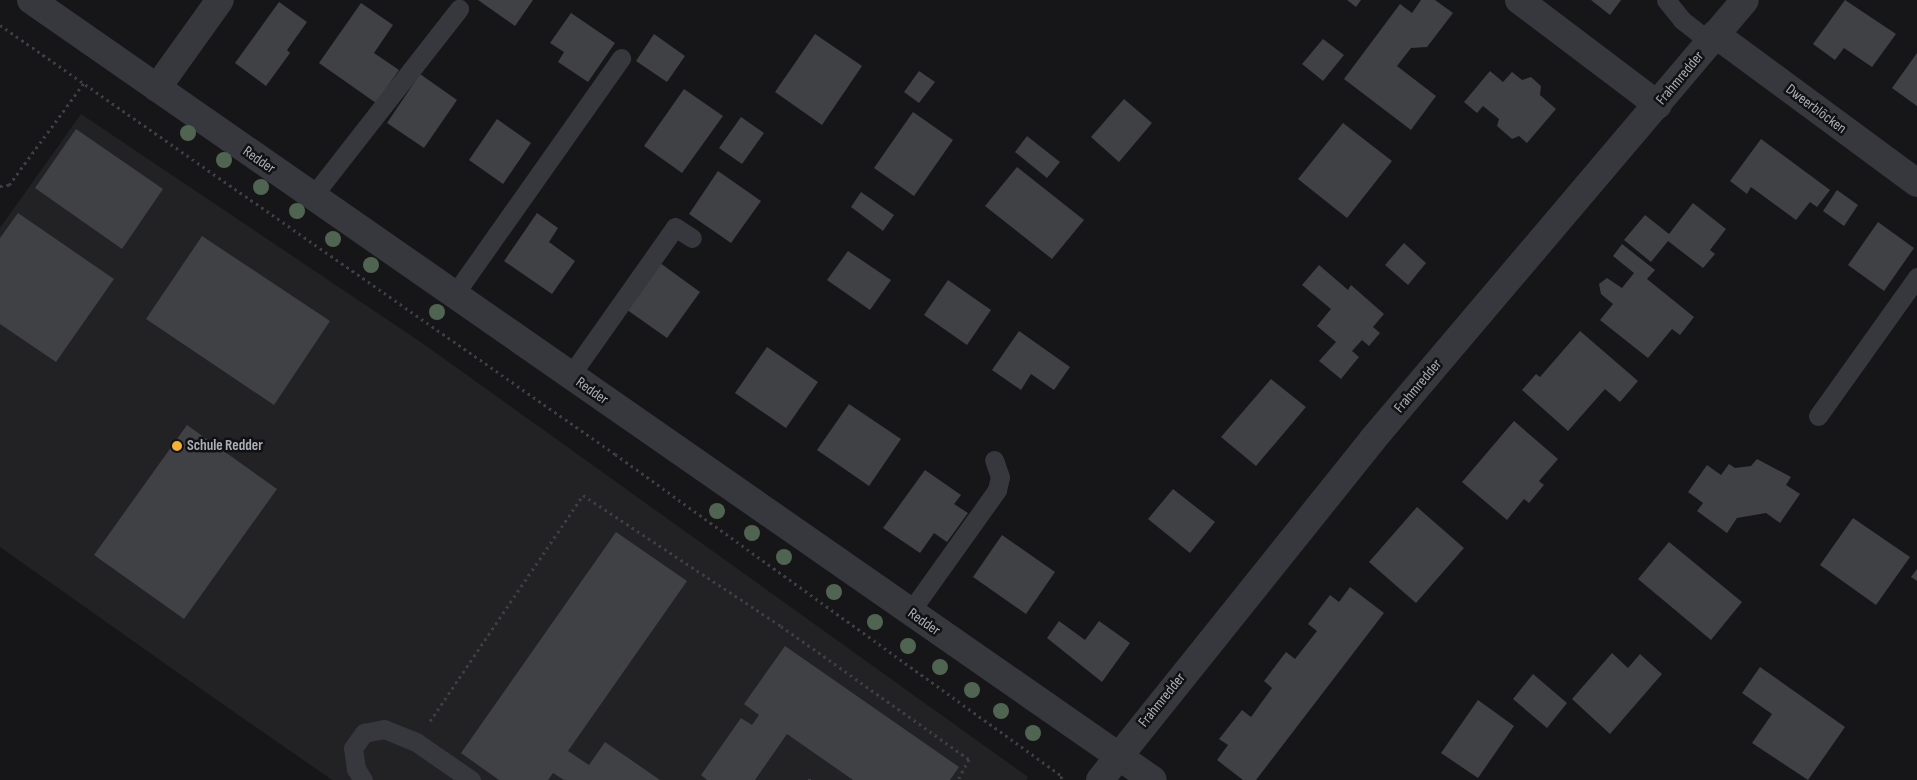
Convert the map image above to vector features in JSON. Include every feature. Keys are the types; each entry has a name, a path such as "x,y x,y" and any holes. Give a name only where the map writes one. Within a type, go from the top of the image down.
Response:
{"street":[{"name":"Redder","path":"30,0 1153,780"},
{"path":"157,88 220,0"},
{"path":"1519,0 1658,105"},
{"name":"Frahmredder","path":"1100,780 1117,756 1373,439 1658,105 1745,0"},
{"name":"Dweerblöcken","path":"1712,38 1917,183"}],"lane":[{"path":"1666,0 1682,20 1712,38"},
{"path":"312,197 458,9"},
{"path":"454,295 621,58"},
{"path":"570,376 675,227 692,238"},
{"path":"1818,416 1917,277"},
{"path":"910,612 997,490 1000,477 994,460"},
{"path":"363,780 356,769 353,748 364,733 384,729 416,742 471,780"}],"path":[{"path":"0,25 615,454 1054,770 1062,776 1060,780"},
{"path":"0,186 9,185 84,83"},
{"path":"416,742 583,495 781,626 969,759 958,780"},
{"path":"808,780 813,780"}],"shaded area":[{"path":"81,114 425,345 1028,777 1026,780 332,780 191,682 0,547 0,228"}],"building":[{"path":"478,0 533,0 515,26"},
{"path":"1347,0 1361,0 1356,7"},
{"path":"1421,0 1435,0 1453,13 1427,47 1411,48 1397,66 1436,96 1411,130 1344,79 1400,4 1412,13"},
{"path":"1591,0 1621,0 1610,15"},
{"path":"1845,0 1896,34 1872,67 1844,48 1835,60 1813,44"},
{"path":"279,2 307,22 287,50 290,53 266,86 235,63"},
{"path":"361,3 393,25 374,53 399,70 376,103 319,63"},
{"path":"571,13 615,43 588,82 558,62 564,52 550,43"},
{"path":"654,34 685,56 667,82 636,61"},
{"path":"815,34 862,66 822,125 775,92"},
{"path":"1323,39 1344,55 1323,81 1302,64"},
{"path":"1917,53 1917,106 1892,88"},
{"path":"919,71 935,82 919,103 904,92"},
{"path":"1490,71 1503,82 1512,72 1522,80 1531,77 1541,86 1540,95 1556,109 1527,143 1519,136 1512,139 1497,126 1499,119 1483,106 1477,113 1464,102"},
{"path":"420,74 457,100 424,148 387,123"},
{"path":"684,89 723,116 682,173 644,146"},
{"path":"1124,99 1152,123 1119,162 1091,137"},
{"path":"913,112 953,140 914,196 874,168"},
{"path":"741,117 764,133 742,164 719,148"},
{"path":"497,119 531,143 503,184 469,160"},
{"path":"1343,123 1392,161 1347,218 1298,179"},
{"path":"76,129 163,189 122,249 35,188"},
{"path":"1027,136 1060,162 1047,178 1015,152"},
{"path":"1761,139 1830,190 1817,207 1810,202 1796,220 1751,187 1747,194 1730,181"},
{"path":"1017,167 1084,220 1052,259 985,206"},
{"path":"718,171 761,201 731,243 689,214"},
{"path":"1837,190 1858,205 1844,226 1823,211"},
{"path":"861,192 894,215 883,231 851,207"},
{"path":"1693,203 1726,229 1710,250 1715,254 1703,268 1668,241 1651,262 1624,240 1645,215 1669,234"},
{"path":"18,213 114,279 56,362 0,324 0,238"},
{"path":"537,213 558,228 549,242 575,261 552,294 504,261"},
{"path":"1878,222 1914,248 1884,291 1848,265"},
{"path":"202,236 330,321 274,405 146,319"},
{"path":"1404,243 1426,263 1408,285 1385,265"},
{"path":"1622,244 1655,270 1647,279 1694,317 1680,335 1672,329 1648,358 1600,320 1613,304 1601,294 1599,284 1607,278 1622,288 1634,273 1613,256"},
{"path":"848,251 891,280 870,310 827,280"},
{"path":"656,260 700,292 667,338 623,307"},
{"path":"1319,265 1348,290 1351,285 1384,314 1373,327 1380,333 1369,346 1362,340 1352,351 1359,357 1341,379 1319,361 1336,342 1317,326 1331,309 1302,285"},
{"path":"948,280 991,310 967,345 924,315"},
{"path":"1019,331 1070,367 1054,390 1031,374 1021,390 992,370"},
{"path":"1580,331 1638,381 1620,402 1605,389 1568,431 1522,390 1536,374 1540,377"},
{"path":"767,347 818,382 786,428 735,393"},
{"path":"1271,379 1306,407 1256,466 1221,437"},
{"path":"849,404 901,439 869,486 817,450"},
{"path":"1514,421 1558,459 1539,481 1544,485 1529,503 1524,499 1507,520 1462,482"},
{"path":"187,425 277,489 184,619 94,555"},
{"path":"1757,459 1791,477 1786,485 1800,494 1780,523 1766,513 1737,518 1727,533 1697,511 1703,503 1688,492 1707,465 1721,475 1729,464 1735,468 1751,466"},
{"path":"925,470 961,495 954,504 968,513 947,542 934,533 920,553 883,528"},
{"path":"1173,489 1215,522 1190,553 1148,519"},
{"path":"1417,507 1464,548 1416,603 1369,562"},
{"path":"1853,518 1910,557 1876,605 1820,565"},
{"path":"616,532 687,581 568,751 589,765 605,742 660,780 564,780 553,773 548,780 499,780 461,753"},
{"path":"1002,535 1055,572 1026,614 973,577"},
{"path":"1669,542 1742,602 1711,640 1638,579"},
{"path":"1917,569 1917,581 1911,577"},
{"path":"1350,587 1384,613 1256,780 1243,780 1217,760 1228,745 1219,739 1242,710 1251,717 1272,688 1264,681 1286,652 1295,659 1317,631 1308,624 1330,595 1339,602"},
{"path":"1059,621 1085,640 1099,621 1130,643 1102,682 1047,638"},
{"path":"785,646 959,767 950,780 853,780 787,734 755,780 707,780 701,775 741,718 752,725 759,715 744,704"},
{"path":"1612,653 1628,668 1640,654 1662,674 1610,734 1572,699"},
{"path":"1760,667 1845,727 1808,780 1752,743 1772,714 1742,693"},
{"path":"1533,674 1567,703 1547,728 1513,699"},
{"path":"1478,700 1514,726 1478,778 1441,753"}],"place":[{"name":"Schule Redder","path":"177,446"}]}
